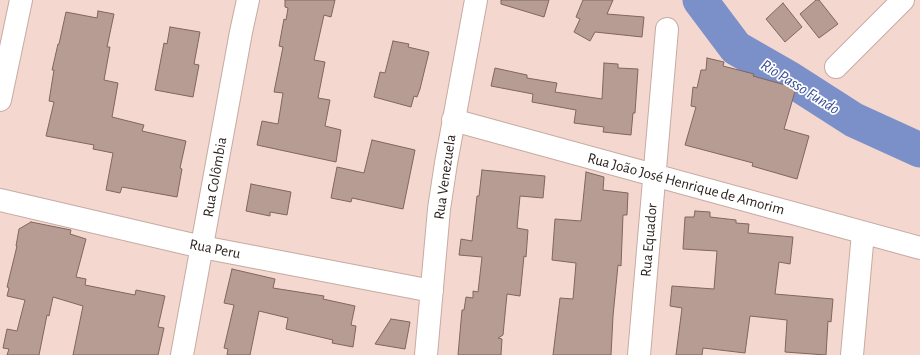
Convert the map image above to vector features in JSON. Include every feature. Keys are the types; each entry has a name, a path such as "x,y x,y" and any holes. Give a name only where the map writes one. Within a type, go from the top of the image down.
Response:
{"street":[{"path":"0,100 21,0"},
{"name":"Rua Colômbia","path":"182,355 248,0"},
{"name":"Rua Venezuela","path":"426,355 440,209 453,120 476,0"},
{"path":"836,66 903,0"},
{"name":"Rua Equador","path":"639,355 667,29"},
{"name":"Rua João José Henrique de Amorim","path":"453,120 920,248"},
{"name":"Rua Peru","path":"0,200 202,247 432,291"},
{"path":"852,355 863,233"}],"building":[{"path":"285,0 335,0 331,17 324,15 314,60 325,62 318,98 330,100 325,126 341,130 336,162 257,145 262,121 278,124 283,93 274,92 283,47 279,46 284,19 286,20 288,8 285,7"},
{"path":"501,0 549,0 544,17 501,4"},
{"path":"583,0 613,0 607,14 644,17 642,37 595,32 590,41 574,32 580,19 576,17"},
{"path":"816,0 819,0 838,24 819,38 800,14"},
{"path":"783,3 802,27 785,42 766,19"},
{"path":"98,11 114,14 107,47 110,47 104,80 118,83 112,117 144,125 142,131 186,141 180,168 182,169 177,197 122,187 120,193 106,190 113,153 93,149 94,145 46,136 54,102 49,101 54,70 52,70 66,12 97,18"},
{"path":"170,27 200,32 194,64 199,65 193,97 155,90 164,43 167,44"},
{"path":"393,41 409,44 408,47 429,52 420,89 417,97 414,96 411,107 374,97 380,72 385,73"},
{"path":"707,58 724,62 723,66 754,74 753,76 796,88 784,129 809,136 797,179 752,166 753,163 685,145 696,107 691,106 693,87 697,88 701,70 706,70"},
{"path":"604,63 618,64 618,68 638,69 635,113 633,113 631,135 603,132 604,127 574,123 576,110 532,102 533,94 491,86 495,68 527,75 527,78 557,83 555,92 602,99"},
{"path":"372,140 415,150 403,209 352,198 351,202 331,198 337,167 364,173"},
{"path":"482,170 545,176 543,198 520,196 517,228 528,230 526,257 524,256 520,296 507,294 503,335 498,338 502,339 501,355 458,355 462,310 464,310 466,297 473,298 473,291 478,292 482,257 459,255 461,239 472,241 477,196 479,196"},
{"path":"586,172 604,177 603,190 628,193 627,215 623,215 621,266 618,265 611,355 553,355 560,298 573,299 576,263 552,260 555,219 581,221"},
{"path":"251,184 291,192 287,215 270,212 270,216 246,211"},
{"path":"695,211 710,212 710,217 736,220 736,223 749,224 748,233 793,237 790,264 779,262 775,294 833,299 831,322 828,321 826,355 785,352 787,320 750,316 745,353 703,348 702,355 676,355 682,308 670,306 672,286 714,289 717,251 683,249 685,217 694,217"},
{"path":"31,222 71,230 70,234 86,239 76,277 86,279 85,285 135,295 136,290 165,296 158,327 164,328 158,355 73,355 83,306 53,297 49,316 47,315 39,355 7,355 9,349 3,348 7,329 17,331 25,300 7,296 9,288 7,287 17,246 19,229"},
{"path":"232,269 275,279 273,288 324,296 323,299 355,306 351,325 356,326 353,347 332,343 333,340 286,329 288,318 259,311 250,355 227,355 228,349 224,348 234,305 224,303"},
{"path":"391,319 410,322 405,349 375,344"}],"waterway":[{"name":"Rio Passo Fundo","path":"700,0 736,48 790,79 854,120 920,150"}]}
